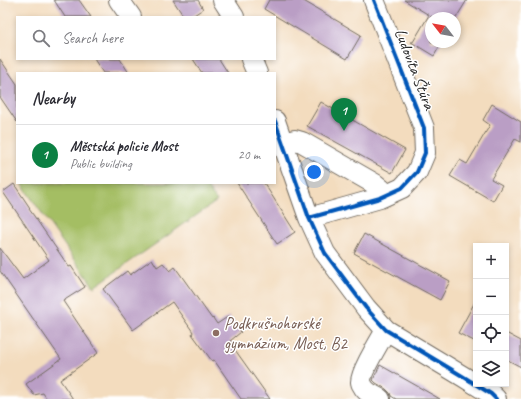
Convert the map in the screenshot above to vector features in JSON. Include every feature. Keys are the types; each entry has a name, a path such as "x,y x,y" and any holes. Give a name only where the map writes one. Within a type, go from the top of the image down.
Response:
{"street":[{"path":"119,0 130,16"},
{"path":"223,0 233,16"},
{"name":"Ludovíta Štúra","path":"309,218 380,198 402,188 417,172 425,153 424,128 374,0"},
{"path":"252,60 257,72"},
{"path":"276,124 309,218 325,253 366,308 386,330 464,377 491,394 496,399"},
{"path":"283,143 294,140 302,142 375,184 386,195"},
{"path":"380,399 364,389 361,382 369,361 386,330"}],"green space":[{"path":"205,184 217,201 94,287 22,185"}],"building":[{"path":"54,0 79,0 90,16 64,16"},
{"path":"173,0 198,0 203,9 192,16 183,16"},
{"path":"269,0 302,0 361,35 347,59 264,9"},
{"path":"404,0 467,0 460,12 425,13"},
{"path":"425,22 425,48 439,48 434,56 411,42 413,42"},
{"path":"0,59 16,83 16,121 0,97"},
{"path":"95,60 121,60 128,72 102,72"},
{"path":"194,60 220,60 227,72 201,72"},
{"path":"321,102 405,150 392,173 307,126"},
{"path":"492,104 521,122 521,142 515,139 491,179 502,185 493,201 450,176 460,160 467,164 490,125 483,120"},
{"path":"14,184 30,208 29,209 69,267 71,266 85,287 63,301 98,353 60,380 73,399 47,399 43,393 34,395 26,384 61,359 0,271 0,248 23,279 49,260 3,192"},
{"path":"238,184 265,184 295,232 277,244"},
{"path":"364,234 450,281 440,300 354,253"},
{"name":"Podkrušnohorské gymnázium, Most, B2","path":"152,259 157,267 163,263 170,271 175,267 217,324 229,316 241,332 230,341 270,399 241,399 214,360 212,361 192,334 193,332 172,302 133,330 103,289 127,271 130,275"},
{"path":"473,306 473,340 458,333"},
{"path":"509,335 521,341 521,367 509,361"},
{"path":"380,365 440,399 396,399 391,396 386,389 373,380"}],"cycle path":[{"path":"309,218 380,198 402,188 417,172 425,153 424,128 374,0"},
{"path":"276,124 309,218 325,253 366,308 386,330 464,377 491,394 496,399"}],"place":[{"name":"Městská policie Most","path":"344,131"},
{"name":"Podkrušnohorské gymnázium, Most, B2","path":"216,333"}]}
